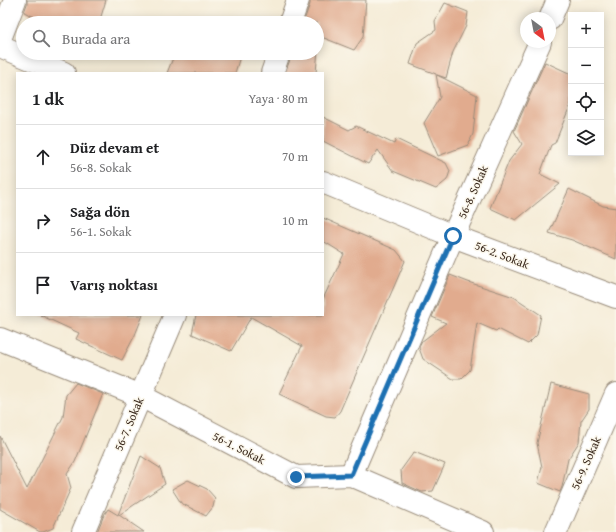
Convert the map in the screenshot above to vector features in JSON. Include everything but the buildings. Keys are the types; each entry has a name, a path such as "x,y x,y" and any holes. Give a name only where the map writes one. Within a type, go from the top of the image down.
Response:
{"street":[{"path":"0,39 16,0"},
{"path":"292,16 298,0"},
{"path":"553,12 558,0"},
{"path":"0,46 16,53"},
{"name":"56-8. Sokak","path":"351,475 453,236 537,48"},
{"path":"33,60 62,72"},
{"path":"272,72 277,60"},
{"name":"56-2. Sokak","path":"324,182 453,236 616,297"},
{"name":"56-7. Sokak","path":"83,532 175,316"},
{"name":"56-1. Sokak","path":"0,339 141,396 296,477 351,475 483,532"},
{"name":"56-9. Sokak","path":"556,532 616,394"}],"route":[{"path":"296,477 351,475 453,236"}]}
